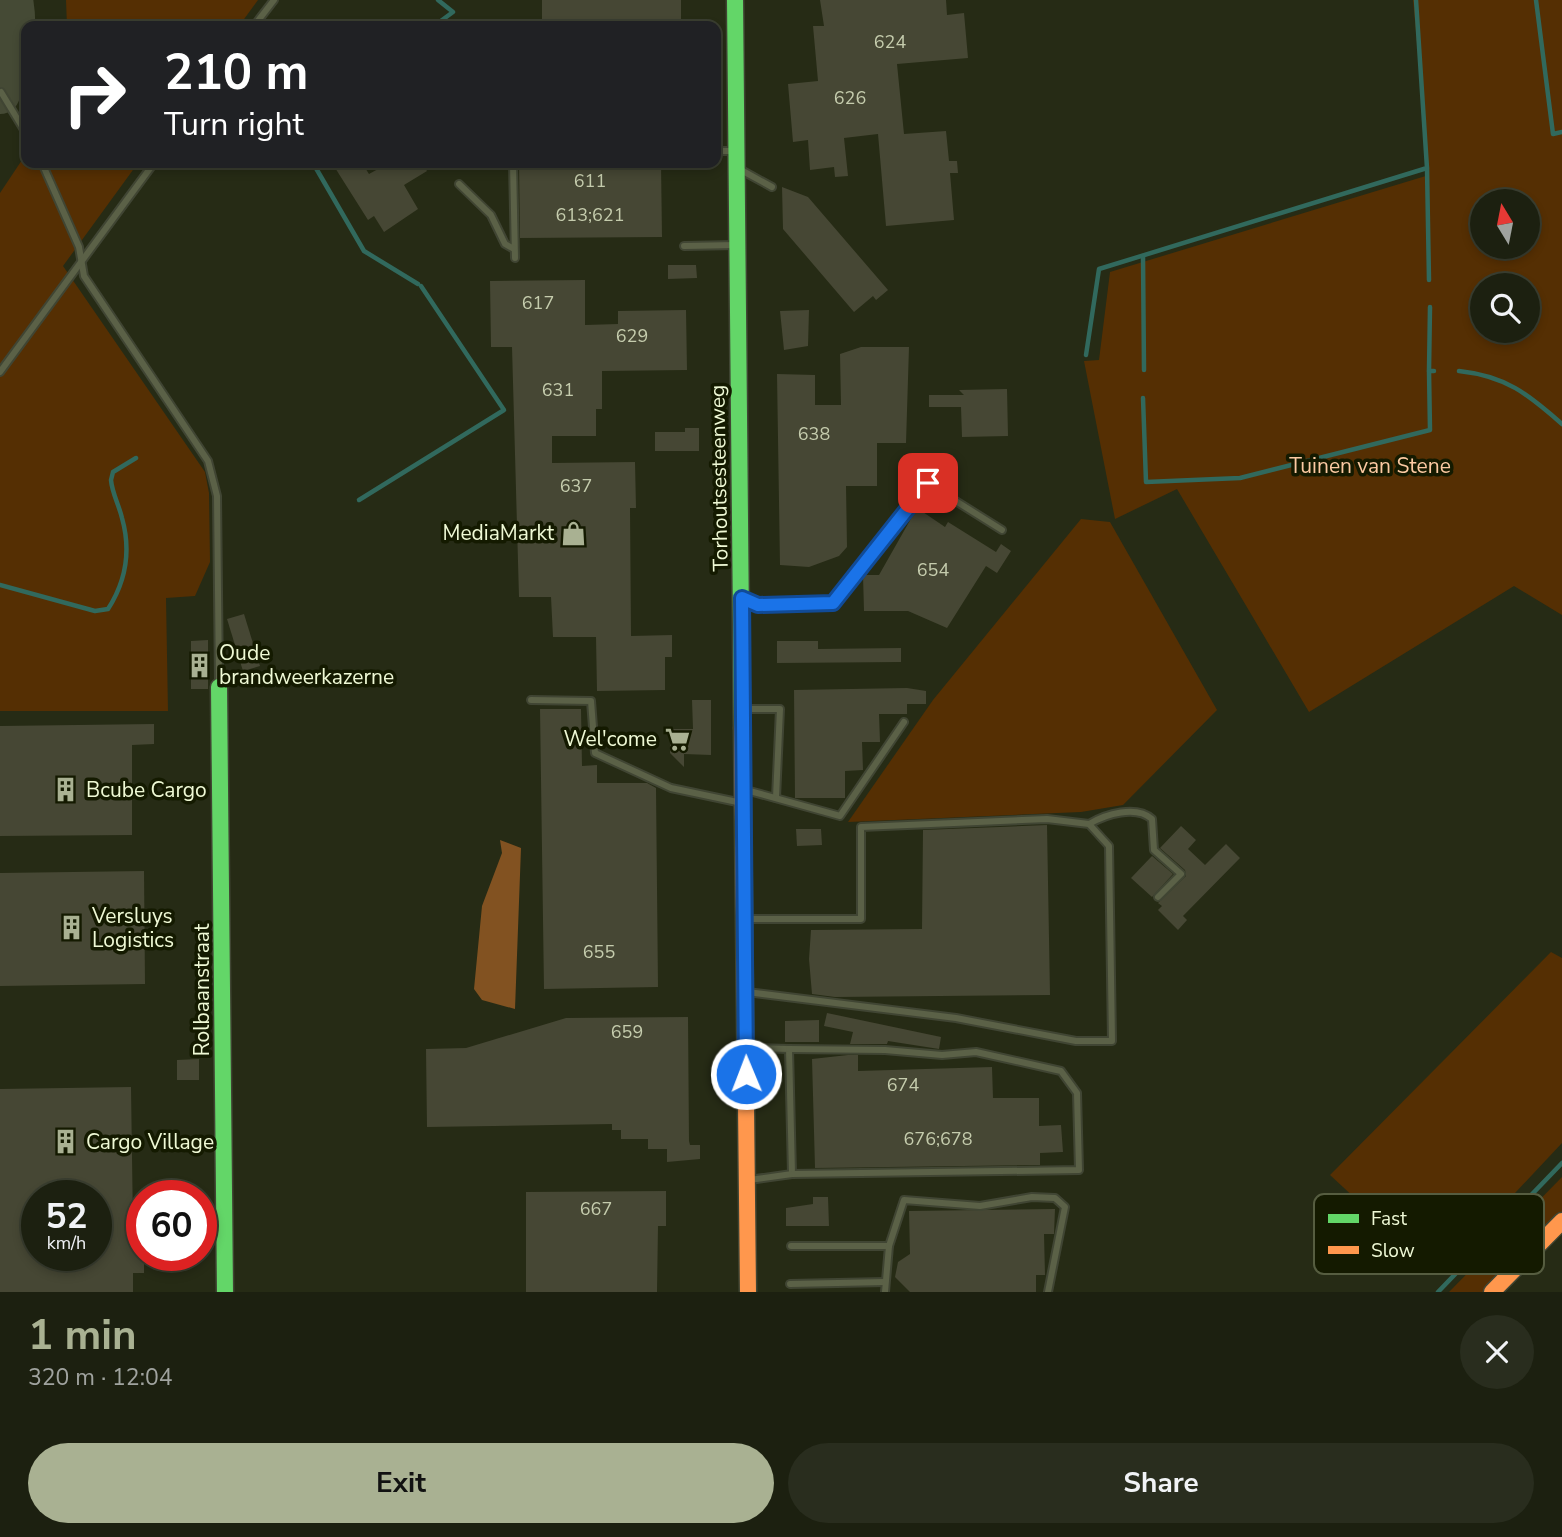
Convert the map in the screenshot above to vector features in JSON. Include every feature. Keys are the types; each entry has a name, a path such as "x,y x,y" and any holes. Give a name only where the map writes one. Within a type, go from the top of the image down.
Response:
{"main road":[{"name":"Torhoutsesteenweg","path":"735,0 748,1292"},
{"name":"Rolbaanstraat","path":"219,687 225,1292"},
{"path":"1544,1240 1562,1221"},
{"path":"1493,1292 1510,1274"}],"lane":[{"path":"258,21 274,0"},
{"path":"1,92 21,125"},
{"path":"721,153 736,160 772,187"},
{"path":"44,168 79,247 84,276 208,461 214,477 217,496 219,687"},
{"path":"0,372 149,168"},
{"path":"513,168 515,258"},
{"path":"459,184 491,215 505,244 514,249"},
{"path":"684,246 737,245"},
{"path":"742,598 758,605 833,603 928,483 1002,530"},
{"path":"531,700 591,701 595,753 671,788 776,798 840,816 904,722"},
{"path":"743,709 780,709 776,798"},
{"path":"745,919 861,919 861,827 1047,819 1089,824 1100,818 1126,812 1147,815 1152,819 1154,850 1181,874 1157,897"},
{"path":"746,992 956,1018 1076,1041 1112,1041 1108,846 1089,824"},
{"path":"746,1048 885,1050 942,1055 976,1052 1061,1071 1077,1093 1079,1170 792,1174 747,1180"},
{"path":"789,1049 792,1174"},
{"path":"885,1292 889,1246 904,1200 980,1206 1032,1197 1055,1198 1065,1207 1064,1224 1048,1292"},
{"path":"791,1246 889,1246"},
{"path":"790,1284 885,1282"}],"green space":[{"path":"66,0 258,0 243,21 67,21"},
{"name":"Tuinen van Stene","path":"1413,0 1562,0 1562,615 1514,586 1309,712 1177,489 1115,519 1084,361 1099,360 1110,272 1429,175"},
{"path":"21,162 21,168 134,168 63,266 205,472 209,493 210,562 195,596 166,598 168,711 0,711 0,193"},
{"path":"1081,519 1110,522 1217,710 1123,805 1081,812 848,822 933,700"},
{"path":"1551,952 1562,958 1562,1143 1514,1194 1351,1194 1330,1175"},
{"path":"1562,1177 1562,1212 1544,1230 1544,1195"},
{"path":"1467,1274 1502,1274 1484,1292 1449,1292"}],"shaded area":[{"path":"500,840 521,848 515,1009 482,1000 474,989 482,906 502,853"}],"building":[{"path":"542,0 681,0 681,21 542,21"},
{"path":"820,0 946,0 947,15 964,13 968,58 897,64 904,134 946,131 949,161 957,161 958,173 950,173 954,220 886,226 878,134 844,138 848,176 835,177 834,167 810,170 808,140 793,142 788,84 818,81 813,26 824,26"},
{"path":"335,168 365,168 369,174 380,168 425,168 427,171 404,185 418,209 384,232 374,216 368,220"},
{"path":"519,168 661,168 662,237 520,238"},
{"path":"782,187 808,197 888,290 876,300 873,296 854,312 783,229"},
{"path":"668,265 696,265 697,278 668,279"},
{"path":"585,280 585,325 618,324 618,311 686,310 687,370 602,371 602,409 596,409 596,436 552,436 552,463 635,462 636,508 630,508 631,636 672,635 672,657 665,657 665,690 597,691 596,637 553,637 551,597 519,597 512,347 491,347 490,281"},
{"path":"809,310 808,346 784,350 780,311"},
{"path":"861,347 909,347 906,443 877,443 877,486 846,486 847,547 839,556 809,567 780,565 777,374 815,375 815,405 841,405 840,354"},
{"path":"1007,389 1008,436 962,437 961,407 929,407 929,395 964,395 959,390"},
{"path":"685,428 699,428 699,451 655,451 655,432 685,432"},
{"path":"917,508 945,527 948,522 996,552 1001,544 1011,551 997,573 986,566 947,628 908,611 864,611 863,575 879,575"},
{"path":"244,614 260,666 243,671 227,619"},
{"name":"Oude brandweerkazerne","path":"208,640 208,689 191,689 191,641"},
{"path":"777,641 818,641 818,649 901,648 901,662 777,663"},
{"path":"907,688 926,691 926,704 907,704 907,714 879,714 880,742 862,742 863,770 845,771 845,798 795,798 794,690"},
{"path":"692,700 711,700 711,755 684,754 684,767 670,753 670,729 693,729"},
{"path":"540,709 581,709 582,766 597,765 597,783 647,783 656,788 658,987 544,989"},
{"name":"Bcube Cargo","path":"154,724 154,744 132,745 132,835 0,836 0,726"},
{"path":"1047,825 1050,995 835,997 812,994 809,959 811,930 922,929 923,830"},
{"path":"1181,826 1196,840 1188,849 1205,865 1226,844 1240,858 1183,916 1187,920 1178,930 1158,910 1162,906 1158,903 1186,876 1185,870 1160,848"},
{"path":"796,829 821,829 822,845 797,846"},
{"path":"1152,856 1173,874 1152,897 1131,878"},
{"name":"Versluys Logistics","path":"144,871 145,984 0,986 0,873"},
{"path":"827,1013 941,1037 939,1049 888,1041 887,1044 850,1044 853,1032 824,1026"},
{"path":"688,1017 689,1141 690,1145 700,1145 700,1159 667,1162 667,1149 648,1149 648,1139 621,1139 621,1130 612,1130 612,1124 427,1127 426,1049 466,1048 566,1018"},
{"path":"819,1020 819,1042 785,1042 785,1021"},
{"path":"858,1055 858,1071 992,1067 993,1098 1039,1098 1039,1126 1061,1125 1063,1152 1040,1153 1040,1165 815,1168 812,1059"},
{"path":"199,1059 199,1080 177,1080 177,1060"},
{"name":"Cargo Village","path":"131,1087 132,1180 126,1180 126,1271 144,1271 133,1273 133,1292 0,1292 0,1089"},
{"path":"666,1191 666,1226 658,1226 657,1292 526,1292 526,1192"},
{"path":"813,1197 828,1197 829,1226 786,1226 786,1208 813,1204"},
{"path":"1055,1209 1054,1234 1044,1234 1045,1275 1036,1275 1036,1292 910,1292 895,1277 898,1262 910,1254 909,1211"}],"waterway":[{"path":"438,0 453,12 441,21"},
{"path":"1086,355 1099,269 1427,168 1416,0"},
{"path":"1536,0 1553,134 1562,132"},
{"path":"316,168 364,251 418,284"},
{"path":"1427,168 1429,280"},
{"path":"1143,256 1144,370"},
{"path":"359,500 504,410 421,286"},
{"path":"1429,371 1430,307"},
{"path":"1143,398 1146,482 1240,478 1430,430 1429,371 1434,371"},
{"path":"1459,371 1490,377 1515,388 1562,424"},
{"path":"0,585 95,611 108,609 123,576 126,553 125,530 111,480 113,472 136,458"},
{"path":"1532,1194 1562,1163"},
{"path":"1438,1292 1455,1274"}],"taxiway":[{"path":"0,94 13,48 13,0"}],"traffic: fast":[{"path":"735,0 742,728"},
{"path":"219,687 225,1292"}],"traffic: slow":[{"path":"742,728 748,1292"},
{"path":"1544,1239 1562,1221"},
{"path":"1492,1292 1510,1274"}],"place":[{"name":"MediaMarkt","path":"574,533"},
{"name":"Oude brandweerkazerne","path":"199,665"},
{"name":"Wel'come","path":"677,739"},
{"name":"Bcube Cargo","path":"66,790"},
{"name":"Versluys Logistics","path":"72,928"},
{"name":"Cargo Village","path":"66,1142"}],"route":[{"path":"746,1074 742,598 758,605 833,603 928,483"}]}
